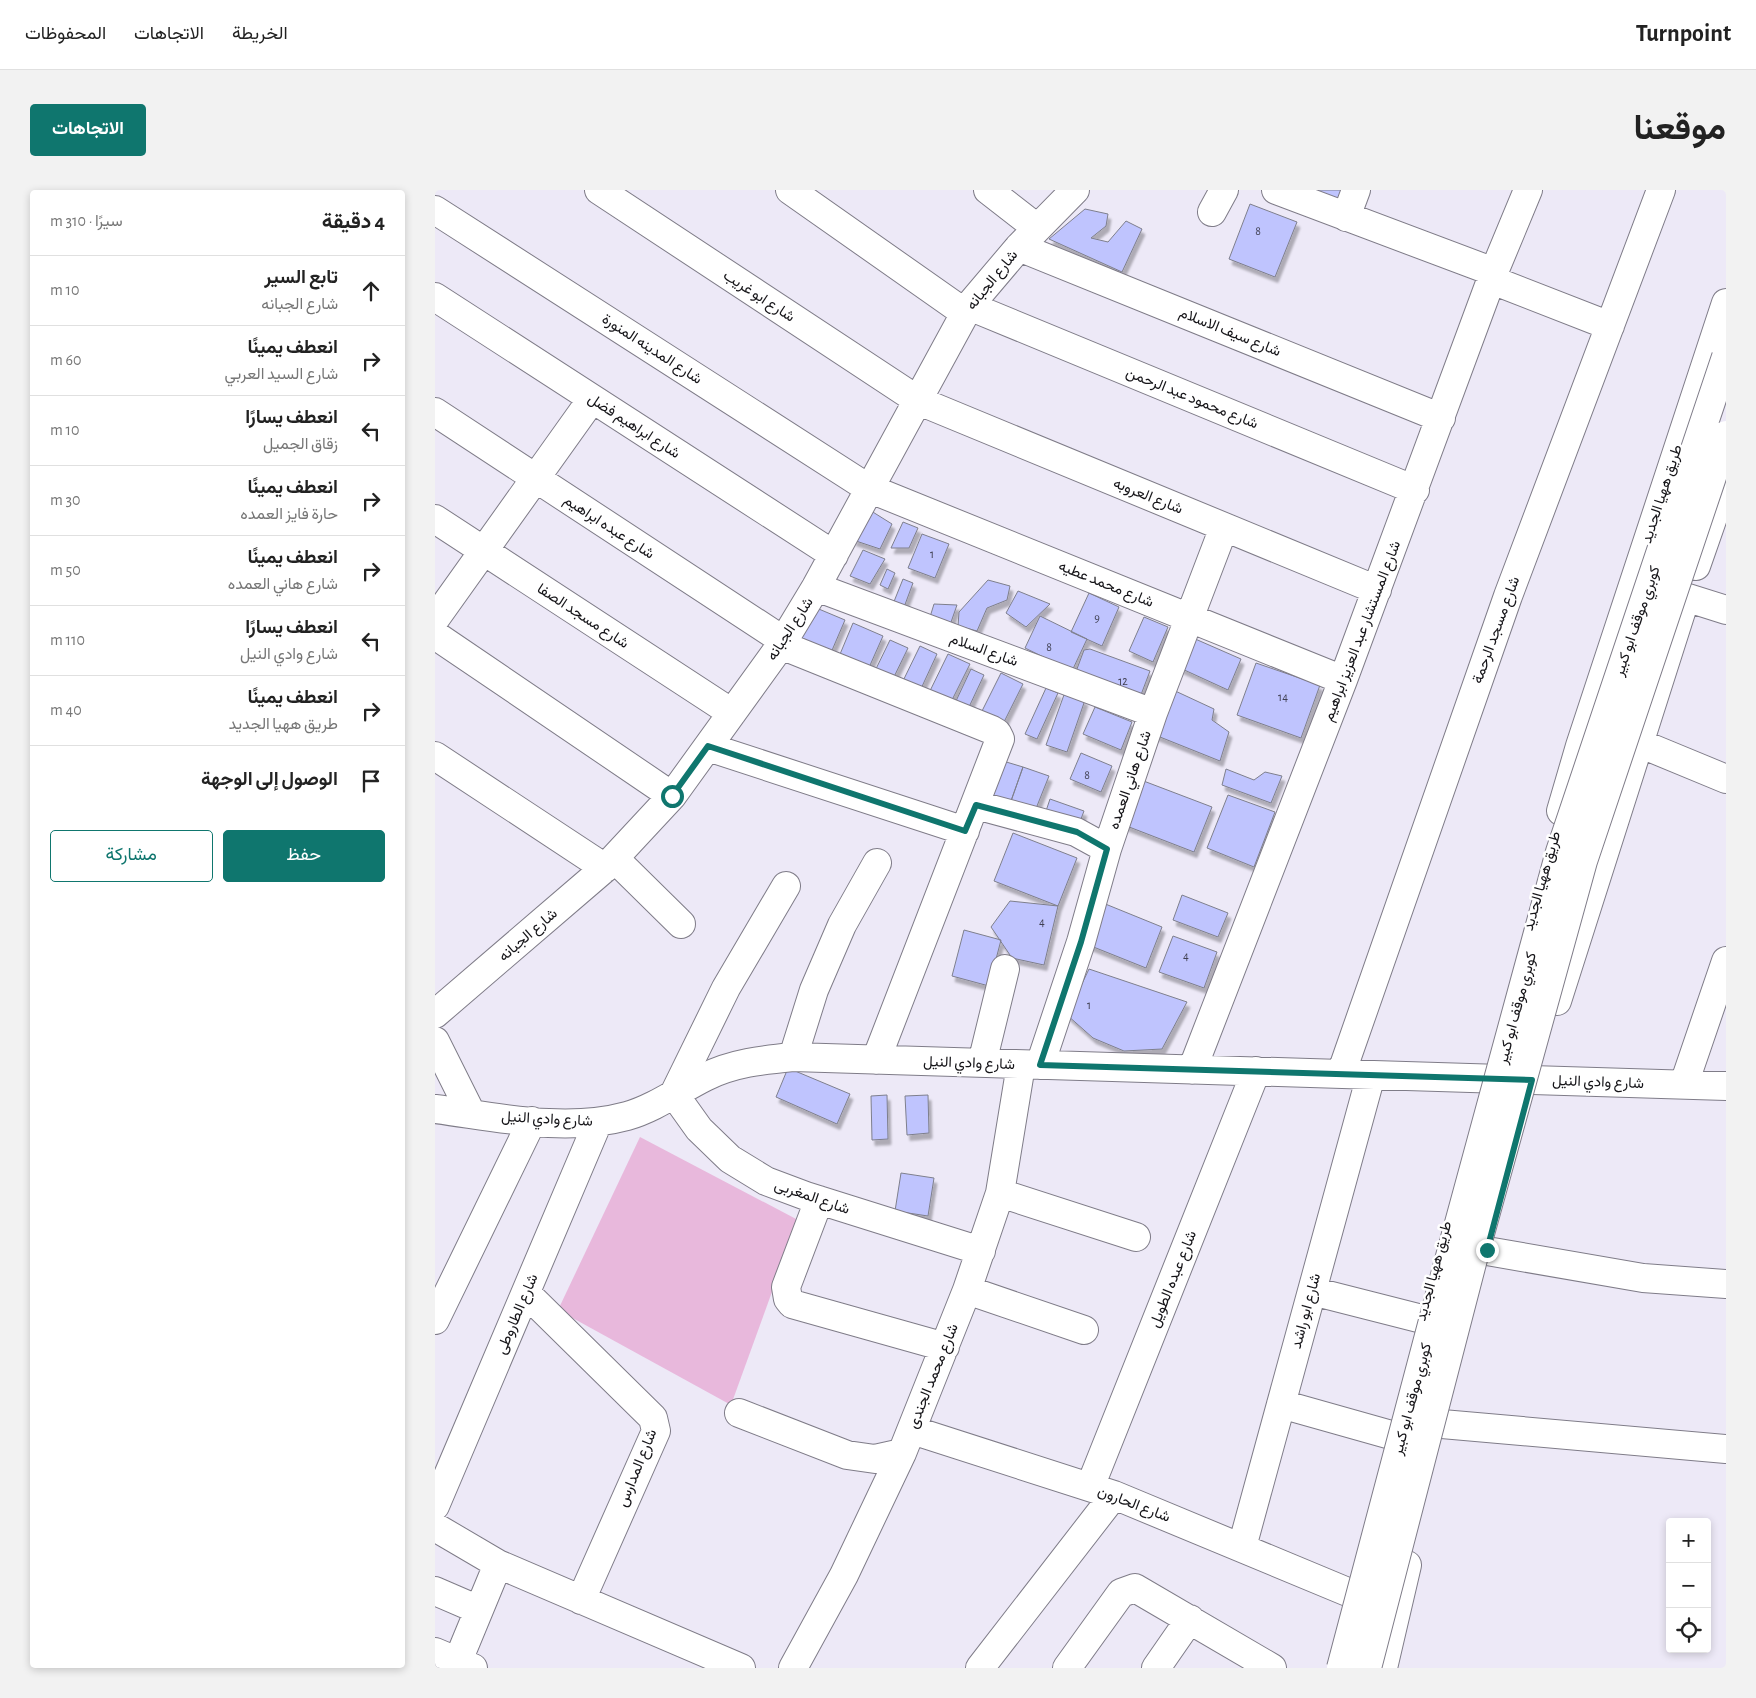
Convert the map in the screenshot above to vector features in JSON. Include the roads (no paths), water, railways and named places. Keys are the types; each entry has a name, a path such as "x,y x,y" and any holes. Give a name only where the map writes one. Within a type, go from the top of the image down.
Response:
{"street":[{"name":"شارع ابو غريب","path":"599,190 919,401"},
{"name":"شارع محمود عبد الرحمن","path":"789,190 967,310 1415,490"},
{"path":"988,190 1037,228"},
{"name":"شارع الجبانه","path":"435,1014 610,864 672,796 783,643 834,555 967,310 1019,247 1075,190"},
{"path":"1276,190 1346,216 1493,276 1609,326"},
{"path":"1346,216 1356,190"},
{"name":"شارع المستشار عبد العزيز ابراهيم","path":"1191,1070 1343,680 1493,276 1528,190"},
{"name":"شارع مسجد الرحمة","path":"1341,1074 1505,605 1661,190"},
{"name":"شارع المدينه المنورة","path":"435,210 869,488"},
{"name":"شارع سيف الاسلام","path":"1019,247 1441,418"},
{"name":"شارع ابراهيم فضل","path":"435,297 834,555"},
{"name":"طريق ههيا الجديد","path":"1327,1668 1350,1593 1485,1079 1580,746 1726,303"},
{"name":"كوبري موقف ابو كبير","path":"1341,1668 1560,852 1726,357"},
{"path":"435,619 592,399"},
{"name":"شارع العروبه","path":"919,401 1377,590"},
{"name":"شارع عبده ابراهيم","path":"435,412 783,643 997,733 1000,738 976,805"},
{"name":"كوبري موقف ابو كبير","path":"1367,1668 1473,1260 1583,861 1726,435"},
{"path":"1383,1668 1442,1424 1532,1080 1685,596 1726,480"},
{"name":"شارع محمد عطيه","path":"869,488 1343,680"},
{"name":"شارع مسجد الصفا","path":"435,519 732,713"},
{"name":"شارع هاني العمده","path":"1031,1065 1081,942 1107,849 1153,713 1188,617 1224,527"},
{"name":"شارع السلام","path":"816,587 1153,713"},
{"path":"1685,596 1726,610"},
{"path":"435,636 672,796"},
{"path":"1639,743 1726,779"},
{"path":"708,746 965,831"},
{"path":"435,756 610,864 681,924"},
{"path":"876,1060 976,805 1077,832 1107,849"},
{"path":"793,1058 814,990 842,925 877,863"},
{"path":"674,1094 726,988 786,886"},
{"path":"1684,1084 1726,961"},
{"path":"983,1063 1005,969"},
{"path":"435,1042 471,1113"},
{"name":"شارع وادي النيل","path":"435,1109 532,1121 598,1122 652,1107 707,1076 736,1065 793,1058 1726,1086"},
{"name":"شارع محمد الجندى","path":"793,1668 844,1574 907,1442 945,1347 981,1251 1000,1193 1031,1065"},
{"name":"شارع عبده الطويل","path":"980,1668 1102,1491 1256,1072"},
{"name":"شارع ابو راشد","path":"1242,1547 1371,1075"},
{"name":"شارع المغربى","path":"674,1094 699,1129 730,1159 766,1181 819,1200 981,1251"},
{"path":"435,1320 532,1121"},
{"name":"شارع الطاروطى","path":"435,1506 598,1122"},
{"path":"1000,1193 1136,1237"},
{"path":"819,1200 786,1288 788,1299 792,1304 945,1347"},
{"path":"1487,1250 1643,1278 1726,1284"},
{"path":"967,1290 1084,1330"},
{"path":"1312,1291 1422,1319"},
{"name":"شارع المدارس","path":"526,1293 653,1418 656,1425 656,1431 581,1600"},
{"path":"1281,1404 1391,1435"},
{"path":"739,1413 847,1455 875,1459 907,1442"},
{"path":"1442,1424 1726,1449"},
{"name":"شارع الحارون","path":"907,1442 1102,1491 1350,1593"},
{"path":"435,1527 499,1564 741,1668"},
{"path":"455,1662 499,1564"},
{"path":"1067,1668 1121,1593 1135,1588 1272,1668"},
{"path":"435,1591 479,1610"},
{"path":"1156,1668 1190,1620"}]}
